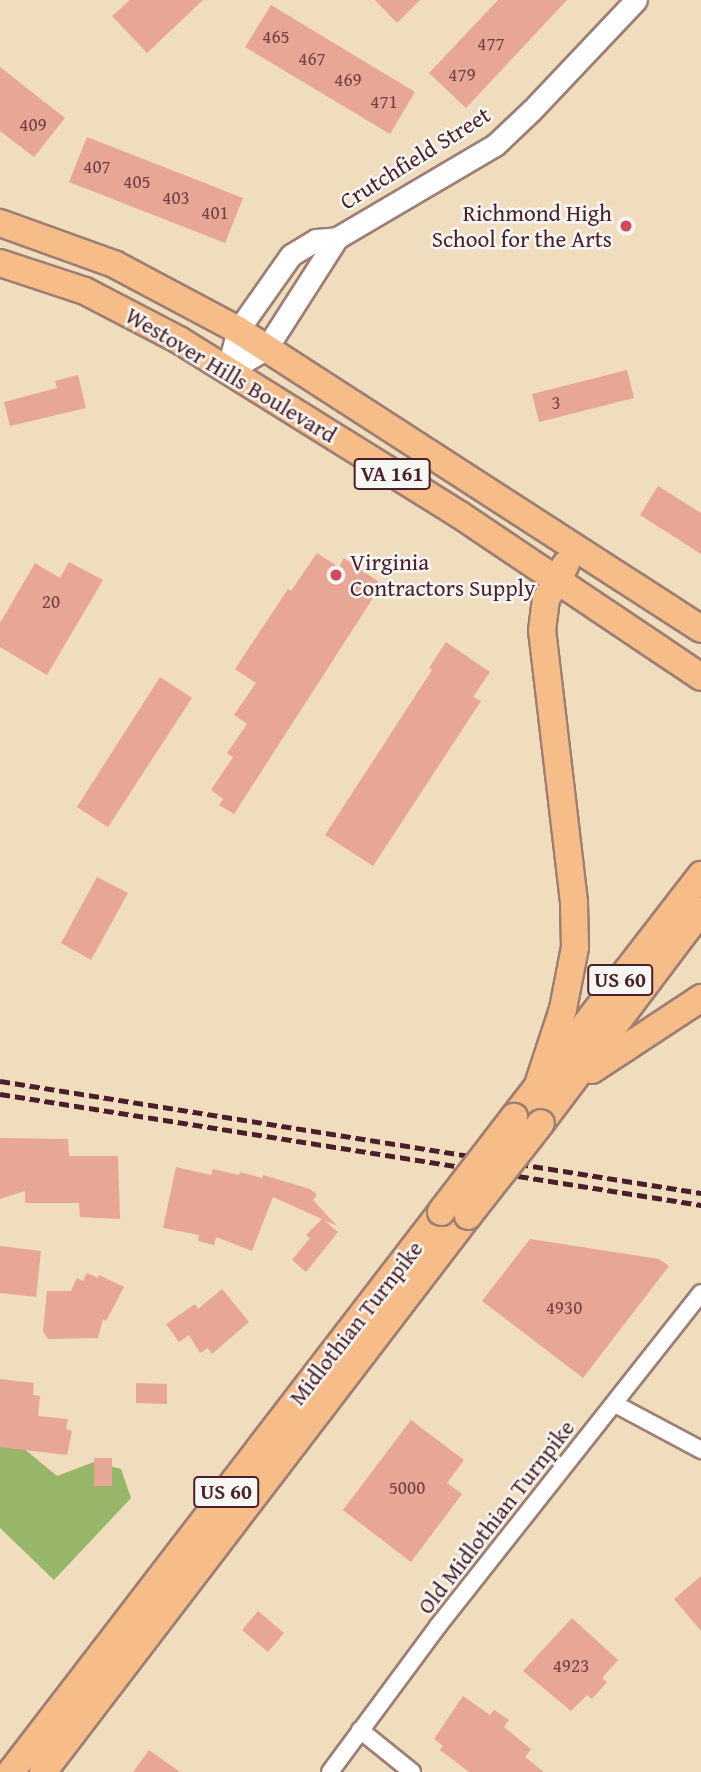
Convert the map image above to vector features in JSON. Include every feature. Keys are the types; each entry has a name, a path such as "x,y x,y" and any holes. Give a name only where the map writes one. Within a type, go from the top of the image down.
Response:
{"main road":[{"name":"Westover Hills Boulevard","path":"0,223 114,264 238,330 575,549"},
{"name":"Westover Hills Boulevard","path":"0,263 51,278 118,306 460,515 556,579"},
{"path":"538,1085 564,1009 575,947 574,902 542,631 546,599 575,549"},
{"name":"VA 161","path":"575,549 701,629"},
{"name":"VA 161","path":"556,579 701,677"},
{"name":"Midlothian Turnpike","path":"11,1772 701,874"},
{"name":"Midlothian Turnpike","path":"43,1772 701,911"},
{"path":"565,1091 610,1056 701,998"}],"street":[{"name":"Crutchfield Street","path":"227,371 238,330 291,256 316,240 337,238 495,145 532,110 636,0"},
{"name":"Crutchfield Street","path":"227,371 266,349 337,238"},
{"name":"Old Midlothian Turnpike","path":"330,1772 438,1626 701,1293"},
{"path":"615,1404 701,1450"},
{"path":"360,1730 412,1772"}],"green space":[{"path":"0,1429 57,1476 94,1462 121,1469 131,1498 54,1580 0,1528"}],"building":[{"path":"130,0 203,0 147,53 112,16"},
{"path":"375,0 420,0 397,23"},
{"path":"498,0 567,0 466,108 429,73"},
{"path":"271,5 415,92 390,134 245,47"},
{"path":"0,67 65,118 34,157 0,131"},
{"path":"87,137 243,198 225,243 69,182"},
{"path":"627,370 634,398 539,422 532,394"},
{"path":"78,375 86,408 10,426 4,402 57,388 55,381"},
{"path":"658,486 701,513 701,554 640,515"},
{"path":"317,553 339,567 344,558 382,584 234,814 219,805 223,799 211,790 233,757 227,753 247,724 234,715 256,683 235,669 288,589 291,591"},
{"path":"69,562 103,580 47,675 0,647 0,623 35,563 60,578"},
{"path":"446,642 490,672 473,697 481,701 373,866 325,835 432,670 429,668"},
{"path":"160,677 192,698 108,827 77,807"},
{"path":"97,877 128,893 91,960 61,943"},
{"path":"0,1138 68,1139 69,1156 118,1156 120,1219 80,1217 79,1203 25,1203 25,1191 0,1199"},
{"path":"176,1167 211,1175 213,1169 262,1178 263,1175 310,1189 317,1195 313,1200 337,1226 324,1220 338,1232 306,1272 292,1260 310,1238 306,1235 322,1219 273,1197 252,1251 216,1237 214,1245 198,1241 199,1235 163,1228"},
{"path":"530,1239 659,1259 669,1266 583,1378 482,1301"},
{"path":"0,1246 41,1251 36,1297 0,1293"},
{"path":"87,1273 98,1278 99,1275 124,1287 106,1321 103,1319 98,1338 48,1339 43,1331 47,1291 71,1291 77,1278 83,1281"},
{"path":"222,1289 249,1322 212,1354 208,1348 200,1353 189,1335 179,1342 166,1324 195,1304 198,1309"},
{"path":"0,1379 34,1383 33,1395 40,1396 38,1416 68,1419 66,1429 72,1431 67,1455 0,1447"},
{"path":"136,1383 167,1384 167,1404 136,1403"},
{"path":"411,1420 464,1460 447,1483 462,1494 411,1562 343,1510"},
{"path":"94,1458 112,1458 112,1486 94,1486"},
{"path":"701,1576 701,1631 674,1599"},
{"path":"258,1611 284,1633 268,1652 242,1630"},
{"path":"572,1618 618,1660 602,1678 607,1682 592,1699 587,1695 571,1711 523,1671"},
{"path":"463,1696 490,1715 494,1710 509,1720 504,1727 531,1749 525,1757 544,1772 469,1772 440,1750 443,1746 434,1739"},
{"path":"149,1750 180,1772 133,1772"}],"railway":[{"path":"0,1081 701,1193"},
{"path":"0,1094 701,1205"}],"place":[{"name":"Richmond High School for the Arts","path":"626,226"},
{"name":"Virginia Contractors Supply","path":"336,575"}]}
